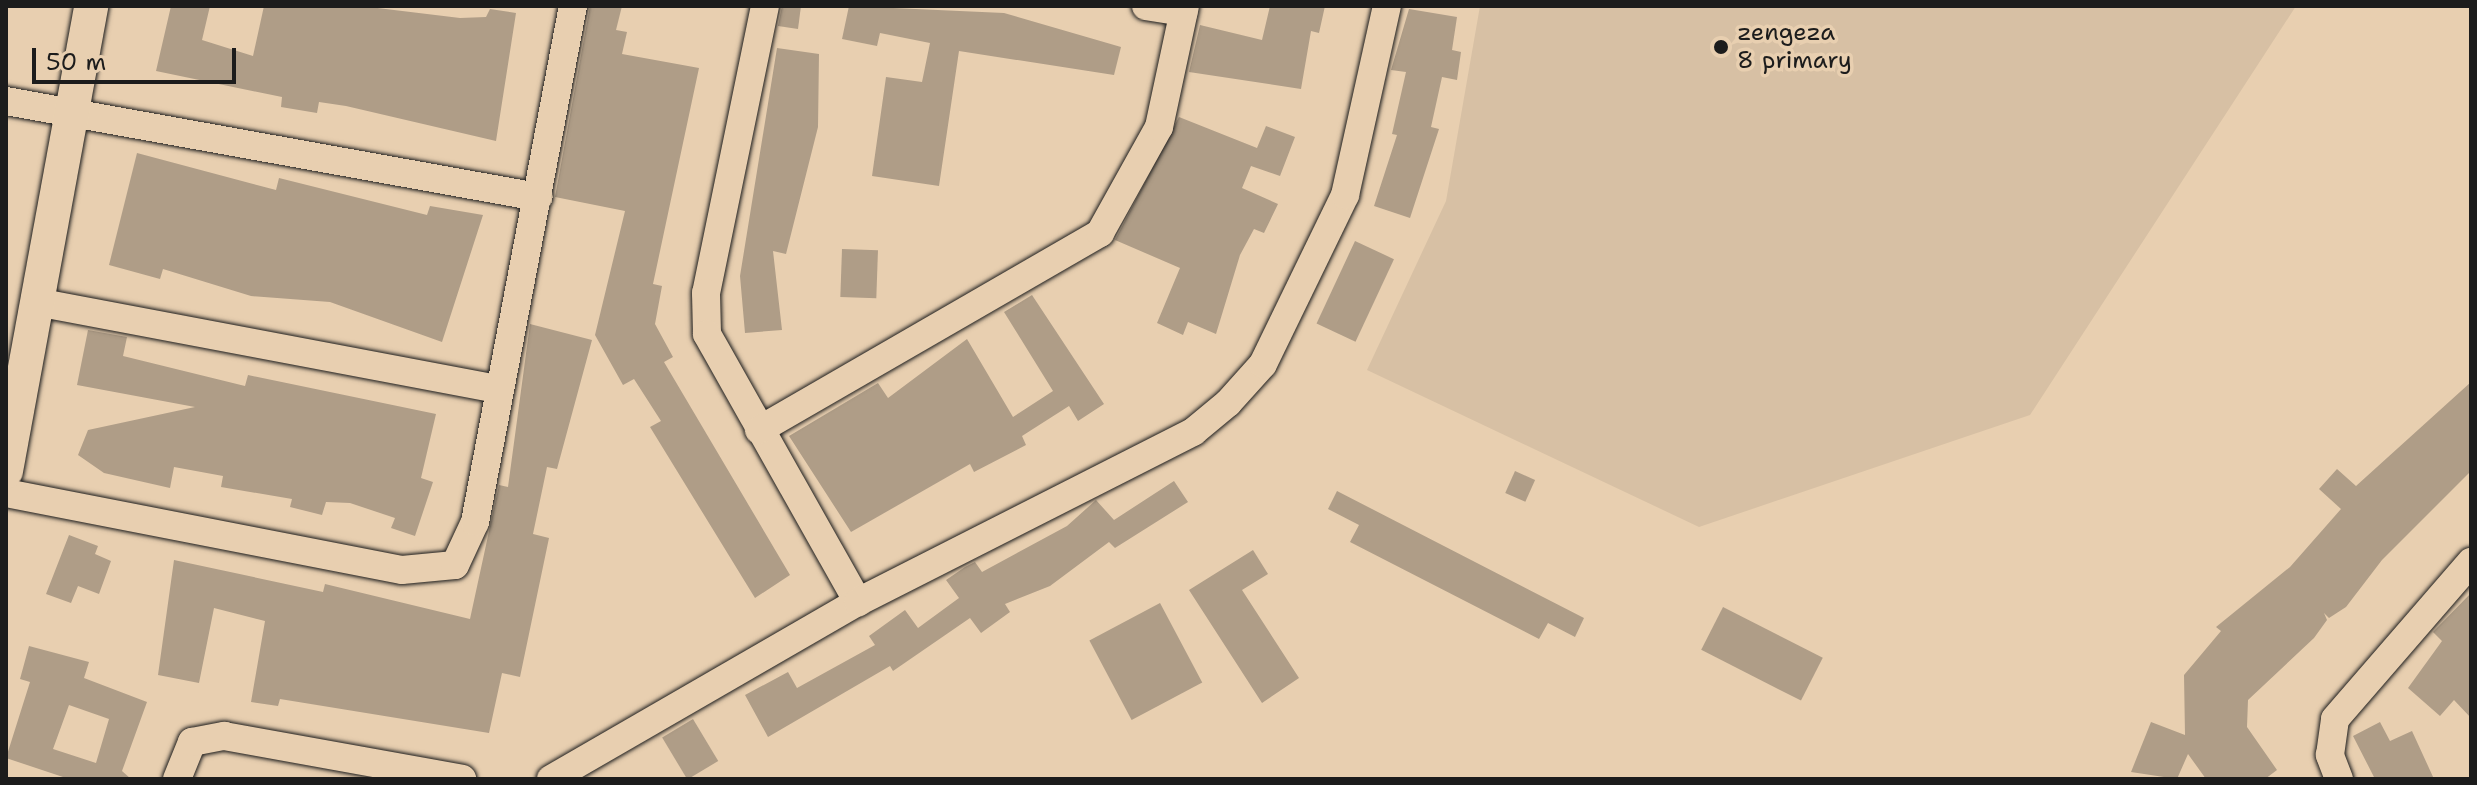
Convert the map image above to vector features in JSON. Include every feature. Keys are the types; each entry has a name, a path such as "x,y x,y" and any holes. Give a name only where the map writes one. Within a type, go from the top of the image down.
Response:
{"street":[{"path":"6,471 91,6"},
{"path":"6,493 436,571 455,565 475,522 497,389 538,197 573,6"},
{"path":"765,6 705,318 714,352 858,602"},
{"path":"759,430 1100,233 1159,127 1184,9 1146,6"},
{"path":"551,779 858,602 1193,432 1245,383 1293,310 1345,195 1387,6"},
{"path":"6,101 71,109 538,197"},
{"path":"37,302 497,389"},
{"path":"2339,779 2330,755 2335,719 2471,562"},
{"path":"177,779 192,742 215,736 434,768 462,779"}],"shaded area":[{"path":"1480,6 2296,6 2030,415 1699,527 1367,370 1446,201"}],"building":[{"path":"171,6 210,6 202,40 253,56 264,6 361,6 460,18 486,17 490,9 516,13 496,141 346,106 319,102 317,113 281,107 282,97 156,71"},
{"path":"590,6 622,6 616,30 627,32 622,54 699,68 653,284 662,286 655,324 673,357 664,362 790,575 755,598 650,427 661,421 634,379 623,385 595,335 625,211 555,197"},
{"path":"782,6 801,6 798,29 778,26"},
{"path":"849,6 1004,13 1121,47 1114,75 959,51 939,186 872,176 886,77 922,82 930,43 880,33 877,46 842,39"},
{"path":"1270,6 1325,6 1319,33 1311,31 1301,89 1189,72 1200,25 1262,40"},
{"path":"1409,9 1457,17 1452,50 1461,52 1457,80 1442,77 1431,127 1439,129 1410,218 1374,206 1397,135 1392,134 1406,72 1391,70"},
{"path":"777,48 819,54 818,127 786,254 773,251 782,330 745,333 740,276"},
{"path":"1179,117 1257,148 1266,126 1295,137 1280,176 1251,166 1242,188 1278,204 1264,233 1254,229 1240,255 1216,334 1188,322 1183,335 1157,323 1180,268 1115,240"},
{"path":"137,153 276,190 279,178 427,215 430,206 483,215 442,342 330,302 251,296 163,269 160,279 109,265"},
{"path":"1355,241 1394,259 1356,342 1317,323"},
{"path":"842,249 878,250 876,298 840,297"},
{"path":"1032,295 1104,404 1078,421 1069,406 1022,436 1026,445 974,472 970,464 851,532 789,436 878,383 888,398 967,339 1013,417 1053,391 1004,312"},
{"path":"530,324 592,340 557,469 547,467 533,534 549,538 520,677 502,673 489,733 280,699 278,706 251,702 265,621 214,608 199,683 158,675 174,560 323,592 325,584 470,619 499,485 508,487"},
{"path":"88,330 127,337 123,356 245,386 248,375 436,414 421,478 433,482 415,536 391,528 395,518 350,503 326,502 322,515 290,507 292,499 221,487 223,476 174,467 170,488 104,473 78,455 88,430 195,407 77,385"},
{"path":"2471,382 2471,471 2382,560 2346,607 2329,618 2324,613 2327,620 2314,638 2248,700 2247,727 2277,770 2265,779 2206,779 2188,754 2177,779 2131,772 2151,722 2185,735 2184,675 2221,631 2216,627 2290,567 2341,509 2319,489 2337,469 2356,486"},
{"path":"1515,471 1535,480 1525,502 1505,493"},
{"path":"1174,481 1188,502 1115,548 1109,542 1050,586 1005,604 1010,612 981,633 970,618 893,671 890,666 768,737 745,695 788,672 797,688 875,645 869,636 905,610 918,628 959,598 946,580 975,562 982,572 1067,526 1096,500 1114,520"},
{"path":"1337,491 1584,618 1575,637 1548,623 1539,639 1350,542 1359,525 1328,509"},
{"path":"69,535 98,546 95,554 111,561 99,594 78,586 71,603 46,594"},
{"path":"1253,550 1268,574 1242,590 1299,678 1262,703 1189,590"},
{"path":"2471,593 2471,718 2454,700 2440,716 2408,688 2442,641 2433,632"},
{"path":"1160,603 1202,682 1132,720 1089,641"},
{"path":"1723,607 1823,658 1801,701 1701,650"},
{"path":"29,646 89,662 84,678 147,702 122,771 131,779 69,779 6,758 30,682 20,679","holes":["69,705 109,719 96,763 53,749"]},
{"path":"693,719 718,761 687,779 662,738"},
{"path":"2380,722 2390,741 2412,731 2434,779 2375,779 2353,736"}],"place":[{"name":"zengeza 8 primary","path":"1721,47"}]}
